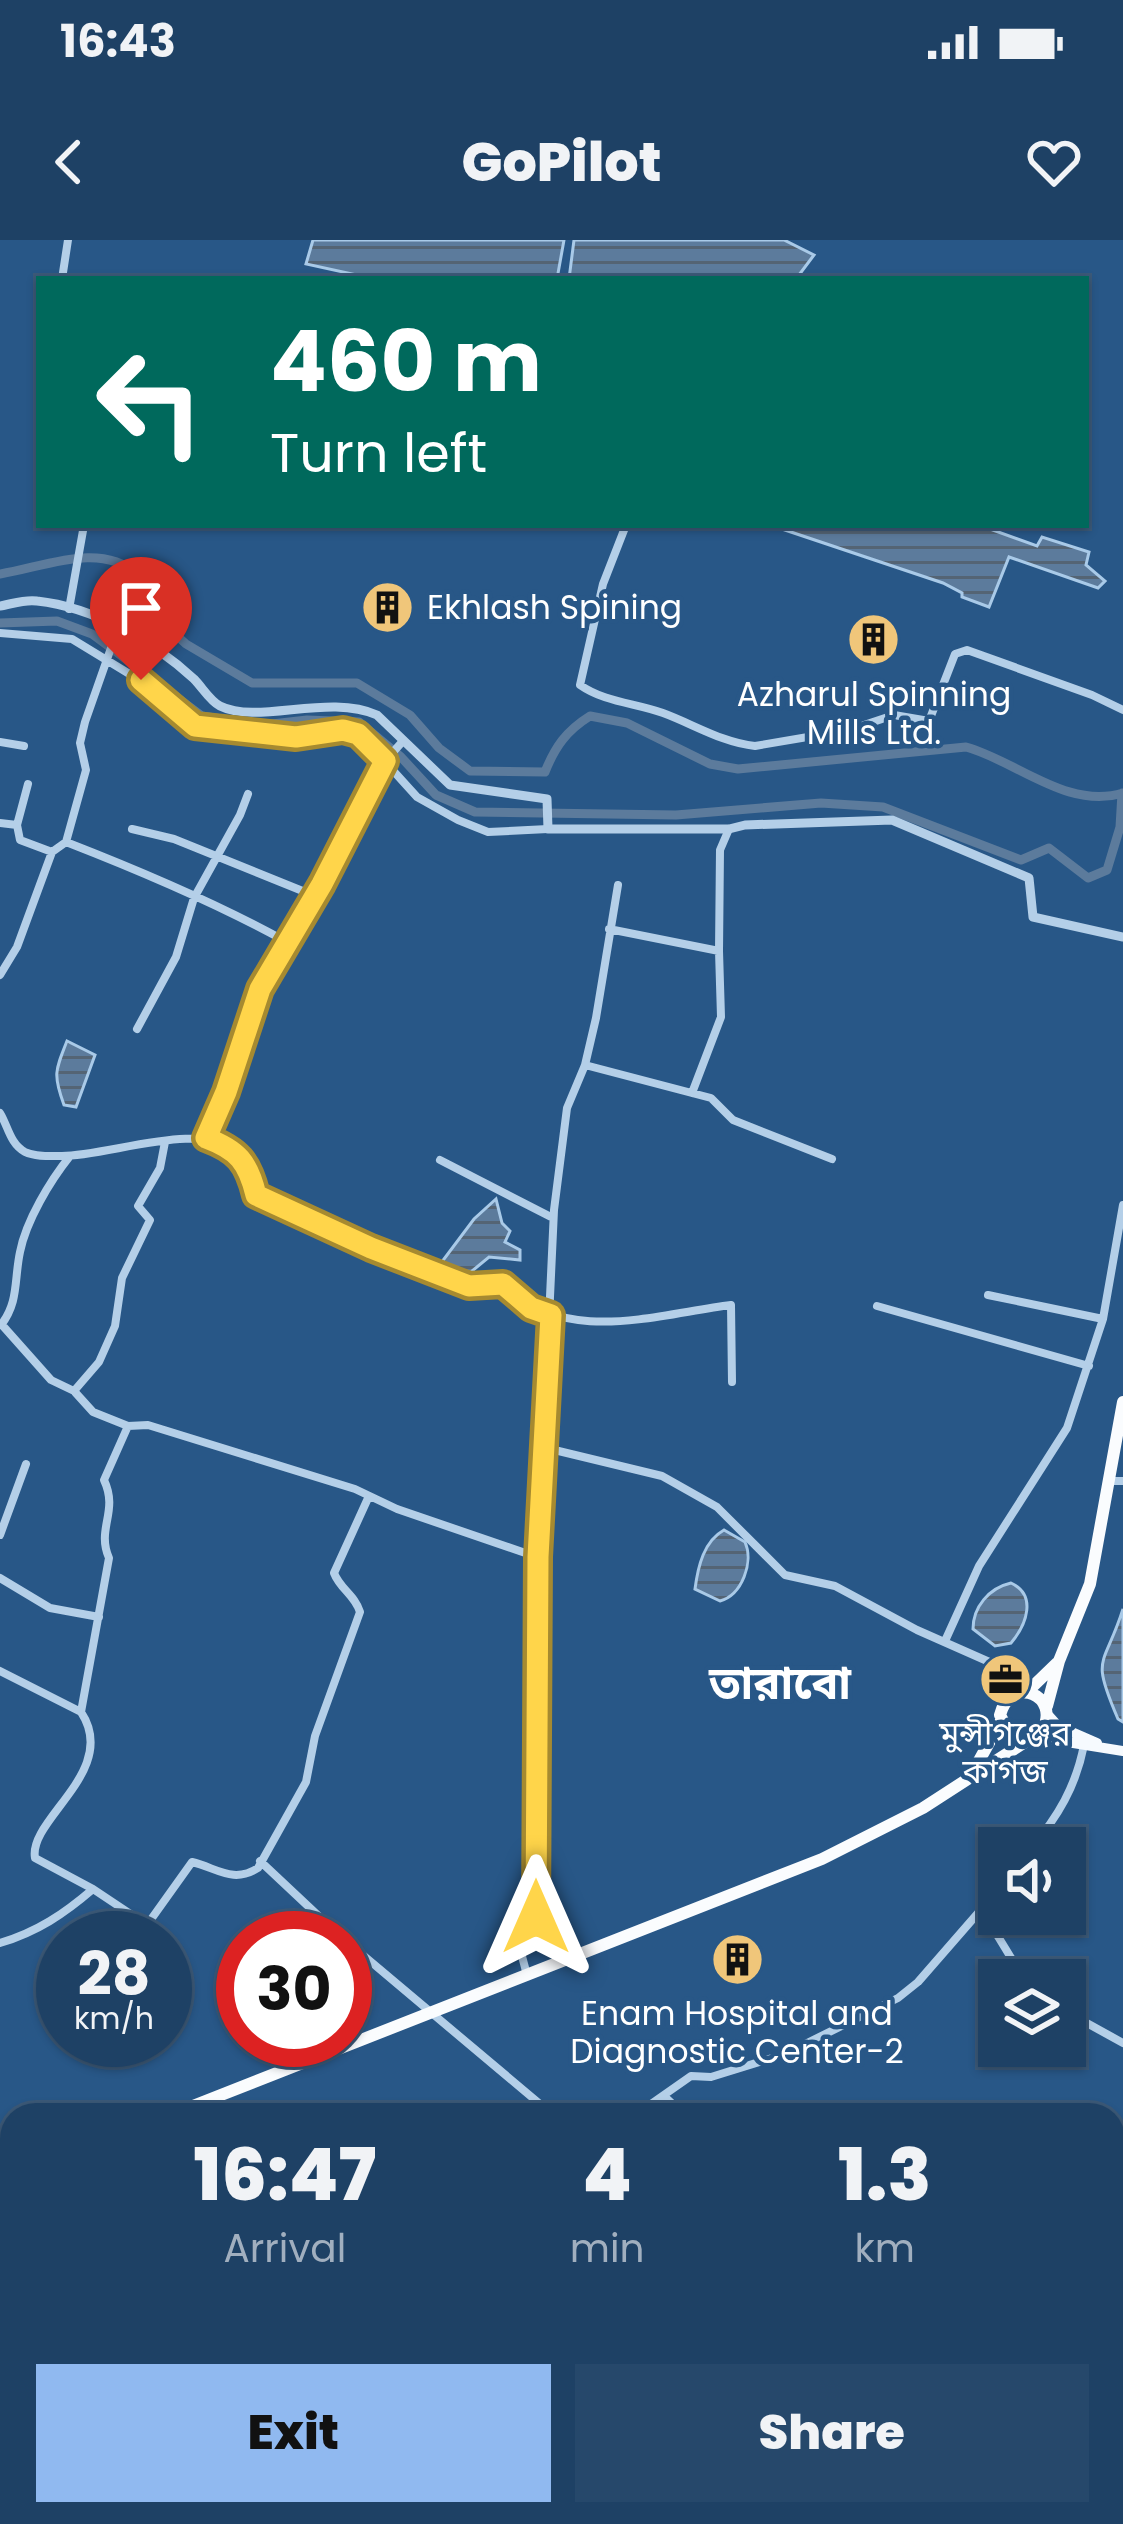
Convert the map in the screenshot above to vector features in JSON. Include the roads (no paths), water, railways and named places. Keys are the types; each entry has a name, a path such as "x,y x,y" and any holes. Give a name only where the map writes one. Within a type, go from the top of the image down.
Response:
{"highway":[{"path":"202,2103 854,1845 923,1808 1031,1738 1047,1724 1059,1661 1090,1584 1116,1481 1123,1402"},
{"path":"971,1774 1001,1720 1006,1700 1028,1691 1059,1661"},
{"path":"1028,1691 1040,1696 1048,1712"},
{"path":"1001,1720 1011,1736 1031,1738"}],"main road":[{"path":"1048,1712 1058,1726 1084,1742"},
{"path":"1031,1738 1123,1751"}],"street":[{"path":"62,276 68,240"},
{"path":"69,608 84,528"},
{"path":"625,528 602,584 580,685 596,697 658,712 740,745 755,746 849,730 894,715 929,722 955,654 967,650 1123,710"},
{"path":"0,606 34,600 97,615 193,678 218,706 364,709 377,715 450,784 547,799 548,829"},
{"path":"0,975 17,946 52,853 66,842 86,770 80,743 85,722 118,628"},
{"path":"0,633 72,639 141,680 195,726 296,737 343,730 358,734 417,797 488,832 729,830 745,825 892,820 1029,878 1033,917 1123,937"},
{"path":"206,1138 260,989 386,759 403,741"},
{"path":"0,742 25,746"},
{"path":"28,784 17,825 20,840 52,853"},
{"path":"137,1029 176,957 194,898 248,794"},
{"path":"0,823 17,825"},
{"path":"132,829 174,839 314,896"},
{"path":"692,1093 721,1017 720,850 729,830"},
{"path":"66,842 227,908 286,941"},
{"path":"527,1975 515,1930 536,1917 538,1557 553,1218 567,1108 585,1065 618,885"},
{"path":"609,929 719,950"},
{"path":"585,1065 711,1098 733,1120 832,1159"},
{"path":"0,1113 10,1138 26,1153 70,1156 206,1138 237,1151 249,1166 256,1195 469,1286 503,1284 531,1308 551,1315 601,1325 731,1305 732,1382"},
{"path":"74,1391 99,1362 116,1326 122,1277 150,1220 138,1205 160,1168 165,1142"},
{"path":"70,1156 58,1170 20,1251 19,1287 2,1325 51,1380 74,1391 93,1412 128,1426 148,1425 538,1557"},
{"path":"440,1160 553,1218"},
{"path":"946,1641 980,1566 1066,1428 1102,1319 1123,1205"},
{"path":"988,1295 1102,1319"},
{"path":"877,1306 1089,1366"},
{"path":"128,1426 104,1480 112,1497 103,1544 109,1558 81,1712 91,1737 79,1782 32,1853 147,1925 192,1862 230,1876 246,1876 258,1868 283,1829 306,1782 315,1736 360,1612 357,1601 334,1573 369,1496"},
{"path":"542,1447 662,1476 717,1507 784,1575 835,1586 1024,1678 1028,1691"},
{"path":"0,1535 26,1464"},
{"path":"0,1578 50,1608 99,1617"},
{"path":"0,1671 81,1712"},
{"path":"1047,1827 1064,1804 1084,1742"},
{"path":"259,1860 314,1911"},
{"path":"0,1942 28,1934 93,1889"},
{"path":"647,2103 692,2077 711,2077 784,2054 898,1998 978,1915"},
{"path":"372,1963 539,2103"},
{"path":"1086,2023 1123,2043"},
{"path":"663,2096 671,2103"}],"water":[{"path":"313,240 564,240 558,276 361,276 306,264"},
{"path":"574,240 784,240 814,255 798,276 569,276"},
{"path":"779,528 987,528 1037,546 1042,537 1089,552 1086,565 1105,581 1098,588 1009,557 989,607 962,597 943,583"},
{"path":"67,1041 95,1055 76,1107 64,1105 57,1079"},
{"path":"496,1199 502,1223 510,1231 505,1242 520,1250 520,1260 489,1257 466,1276 441,1263 474,1219"},
{"path":"724,1530 745,1542 748,1559 740,1585 720,1601 695,1589 707,1547"},
{"path":"1011,1583 1027,1602 1025,1619 1011,1643 995,1646 973,1629 974,1621 989,1594"},
{"path":"1123,1609 1123,1722 1109,1698 1102,1671"}],"waterway":[{"path":"0,574 71,559 122,564 137,574 133,596 186,644 252,683 357,683 410,715 439,748 470,771 545,772 562,740 590,716 627,723 710,764 738,769 966,747 1062,790 1102,796 1123,793"},
{"path":"0,623 57,621 92,634 202,716 263,725 307,720 359,722 436,795 475,812 676,815 821,803 883,807 1021,860 1049,848 1088,878 1107,870 1120,827 1122,793"}],"place":[{"name":"Ekhlash Spining","path":"388,607"},
{"name":"Azharul Spinning Mills Ltd.","path":"874,640"},
{"name":"মুন্সীগঞ্জের কাগজ","path":"1005,1679"},
{"name":"Enam Hospital and Diagnostic Center-2","path":"737,1959"}],"district":[{"name":"তারাবো","path":"780,1683"}]}
